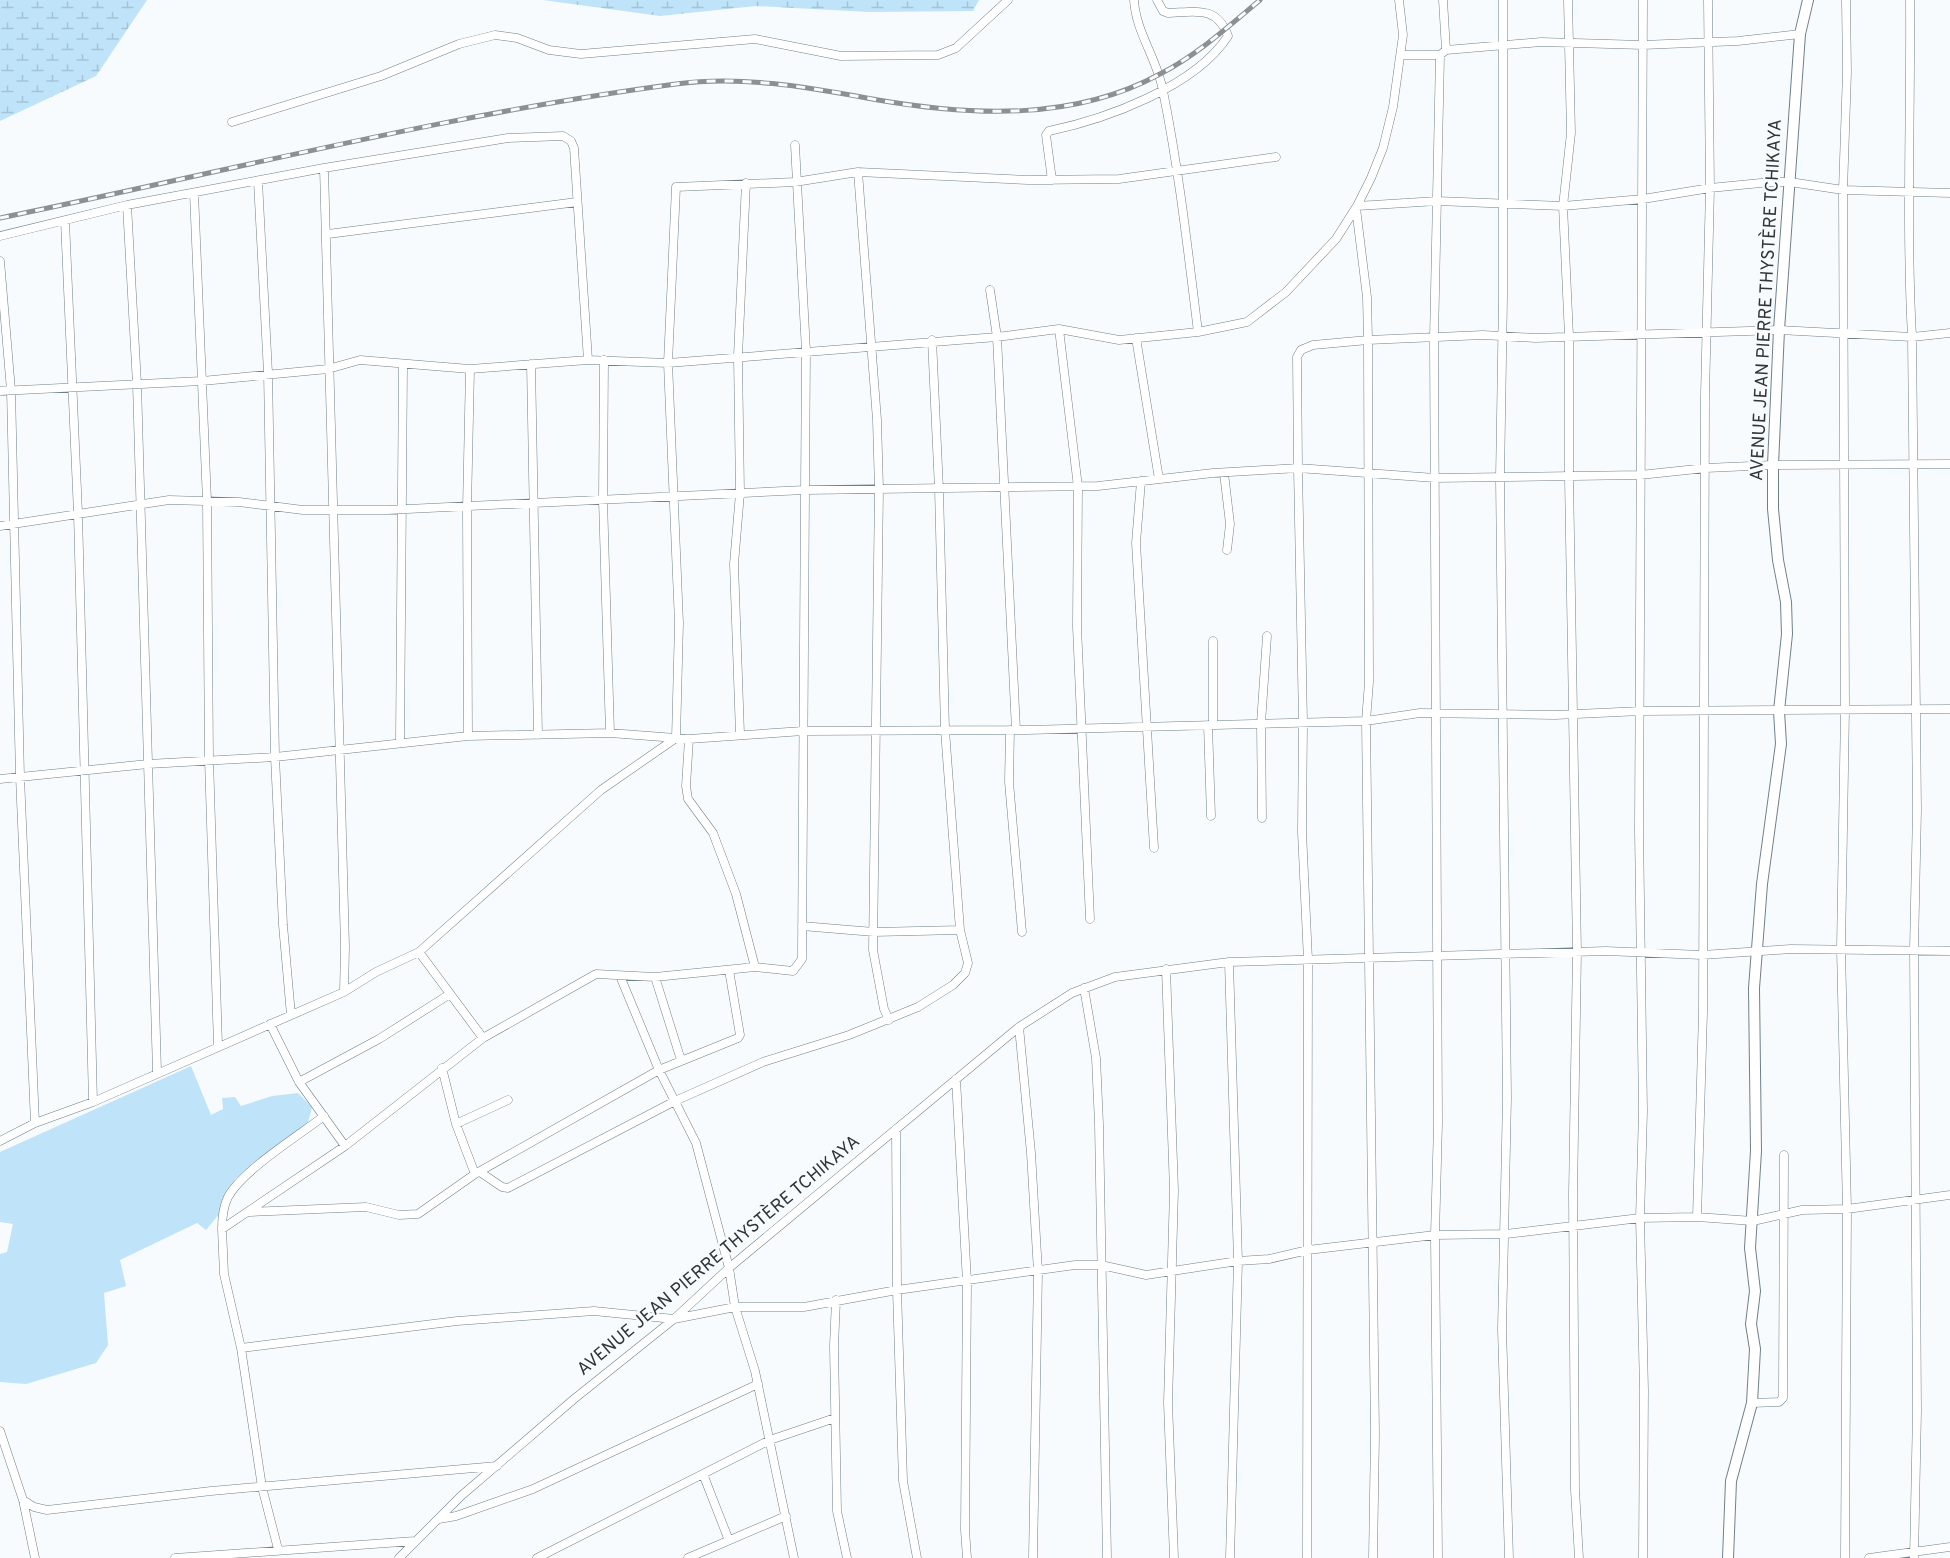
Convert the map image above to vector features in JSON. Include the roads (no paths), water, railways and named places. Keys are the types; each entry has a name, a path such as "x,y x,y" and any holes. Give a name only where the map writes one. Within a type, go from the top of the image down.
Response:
{"street":[{"path":"232,122 381,76 459,44 495,35 517,38 549,50 581,54 755,39 841,56 938,55 956,48 1008,0"},
{"path":"1134,0 1137,25 1155,57 1163,89 1178,172 1198,332"},
{"path":"1052,180 1046,135 1049,131 1092,122 1163,89 1206,63 1228,36 1223,22 1216,16 1194,12 1168,13 1163,11 1157,0"},
{"path":"0,391 202,381 328,369 360,360 470,369 588,360 668,363 932,340 997,337 1059,329 1107,339 1136,338 1198,332 1247,322 1286,292 1336,239 1357,207 1383,148 1401,55 1403,35 1400,0"},
{"path":"1437,1558 1439,1441 1435,1235 1438,1123 1434,713 1436,478 1434,339 1443,0"},
{"path":"1503,0 1503,337 1500,478 1506,955 1506,1234 1502,1329 1509,1558"},
{"path":"1568,0 1567,43 1571,133 1563,206 1569,336 1572,715 1577,952 1574,1224 1575,1490 1579,1558"},
{"path":"1642,0 1640,952 1644,1111 1640,1218 1644,1390 1644,1558"},
{"path":"1698,1217 1706,333 1710,188 1708,0"},
{"name":"AVENUE JEAN PIERRE THYSTÈRE TCHIKAYA","path":"1728,1558 1731,1481 1752,1403 1755,1348 1751,1324 1755,1291 1750,1248 1753,1221 1756,1089 1754,988 1764,860 1781,744 1779,711 1787,634 1786,602 1778,560 1773,509 1773,465 1779,330 1800,34 1808,0"},
{"path":"1845,1558 1847,1209 1841,949 1845,709 1843,190 1847,72 1846,0"},
{"path":"1910,0 1909,267 1912,337 1916,711 1914,949 1917,1197 1914,1554"},
{"path":"1401,55 1503,44 1643,45 1800,34"},
{"path":"0,236 127,205 324,168 508,138 563,136 573,144 588,360"},
{"path":"222,1229 345,1146 483,1038 597,974 655,977 755,967 793,970 799,966 802,960 806,351 795,182 795,145"},
{"path":"676,738 679,623 668,363 676,187 795,182 858,172 1052,180 1119,179 1276,157"},
{"path":"324,168 328,234 328,369 334,509 338,748 345,946 344,992"},
{"path":"858,172 879,489 875,730 877,833 874,932 878,982 889,1020"},
{"path":"258,181 268,373 275,756 283,925 291,1015"},
{"path":"1357,207 1437,201 1563,206 1643,199 1710,188 1790,182 1843,190 1950,193"},
{"path":"741,734 734,564 740,493 738,356 746,183"},
{"path":"194,193 207,501 209,759 219,1046"},
{"path":"328,234 577,202"},
{"path":"127,205 137,384 158,1072"},
{"path":"1357,207 1367,297 1368,340 1366,472 1369,682 1366,721 1375,1434 1373,1558"},
{"path":"65,221 78,513 93,1102"},
{"path":"0,261 11,390 20,777 34,1123"},
{"path":"990,291 997,337 1004,488 1013,730 1009,782 1022,932"},
{"path":"1059,329 1078,487 1077,627 1090,919"},
{"path":"1307,1558 1308,960 1302,832 1303,722 1297,357 1301,350 1313,345 1483,335 1503,337 1641,335 1779,330 1912,337 1950,333"},
{"path":"1136,338 1159,479"},
{"path":"442,1068 456,1124 478,1173 508,1188 675,1101 763,1062 889,1020 918,1007 953,985 965,973 968,963 960,930 945,730 939,489 932,340"},
{"path":"604,360 603,500 610,733"},
{"path":"531,364 538,735"},
{"path":"400,741 403,365"},
{"path":"468,736 467,508 470,369"},
{"path":"0,526 169,500 239,502 269,508 401,510 805,490 1078,487 1298,468 1436,478 1500,478 1640,475 1706,468 1773,465 1950,464"},
{"path":"1224,473 1230,524 1227,550"},
{"path":"1141,481 1136,543 1145,727 1154,848"},
{"path":"1262,818 1261,723 1267,636"},
{"path":"1211,816 1213,641"},
{"path":"0,779 85,769 275,756 400,741 468,736 610,733 689,739 803,731 1013,730 1366,721 1397,714 1434,713 1503,716 1641,711 1950,709"},
{"path":"0,1141 34,1123 93,1102 344,992 376,972 419,952 601,790 676,738"},
{"path":"689,739 686,786 688,799 713,833 736,894 755,967"},
{"path":"802,926 874,932 960,930"},
{"name":"AVENUE JEAN PIERRE THYSTÈRE TCHIKAYA","path":"399,1558 438,1519 574,1399 674,1319 729,1268 1019,1027 1083,988 1115,977 1229,962 1370,960 1577,952 1702,955 1758,950 1914,949 1950,951"},
{"path":"419,952 483,1038"},
{"path":"1229,962 1238,1261 1230,1558"},
{"path":"1166,969 1174,1190 1168,1404 1173,1558"},
{"path":"247,1212 357,1206 399,1215 418,1214 478,1173 659,1070 734,1040 740,1035 729,970"},
{"path":"620,976 659,1070 696,1143 729,1268 735,1307 758,1384 794,1558"},
{"path":"655,977 681,1060"},
{"path":"1083,988 1096,1058 1107,1558"},
{"path":"299,1082 379,1039 450,994"},
{"path":"270,1024 299,1082 345,1146"},
{"path":"1019,1027 1031,1153 1038,1272 1033,1558"},
{"path":"956,1079 967,1282 965,1530 967,1558"},
{"path":"456,1124 508,1100"},
{"path":"278,1549 262,1487 241,1348 224,1274 223,1214 229,1197 245,1177 324,1116"},
{"path":"896,1129 897,1290 903,1481 917,1558"},
{"path":"1752,1403 1779,1402 1783,1398 1785,1155"},
{"path":"241,1348 457,1321 594,1311 674,1319 735,1307 804,1307 897,1290 1076,1265 1101,1265 1137,1274 1173,1273 1238,1261 1269,1259 1308,1250 1435,1235 1506,1234 1574,1224 1640,1218 1698,1217 1753,1221 1802,1210 1847,1209 1917,1197 1950,1195"},
{"path":"836,1300 837,1511 847,1558"},
{"path":"438,1519 456,1516 533,1489 758,1384"},
{"path":"537,1558 770,1440 835,1418"},
{"path":"0,1431 23,1500 35,1558"},
{"path":"23,1500 34,1507 46,1510 262,1487 498,1466"},
{"path":"703,1474 728,1538"},
{"path":"688,1558 728,1538 786,1516"},
{"path":"175,1558 415,1541"},
{"path":"1869,1558 1914,1554 1950,1547"}],"railway":[{"path":"0,218 421,127 591,96 676,84 727,81 778,84 950,109 1022,111 1058,107 1093,100 1127,89 1160,74 1200,49 1260,0"}]}
